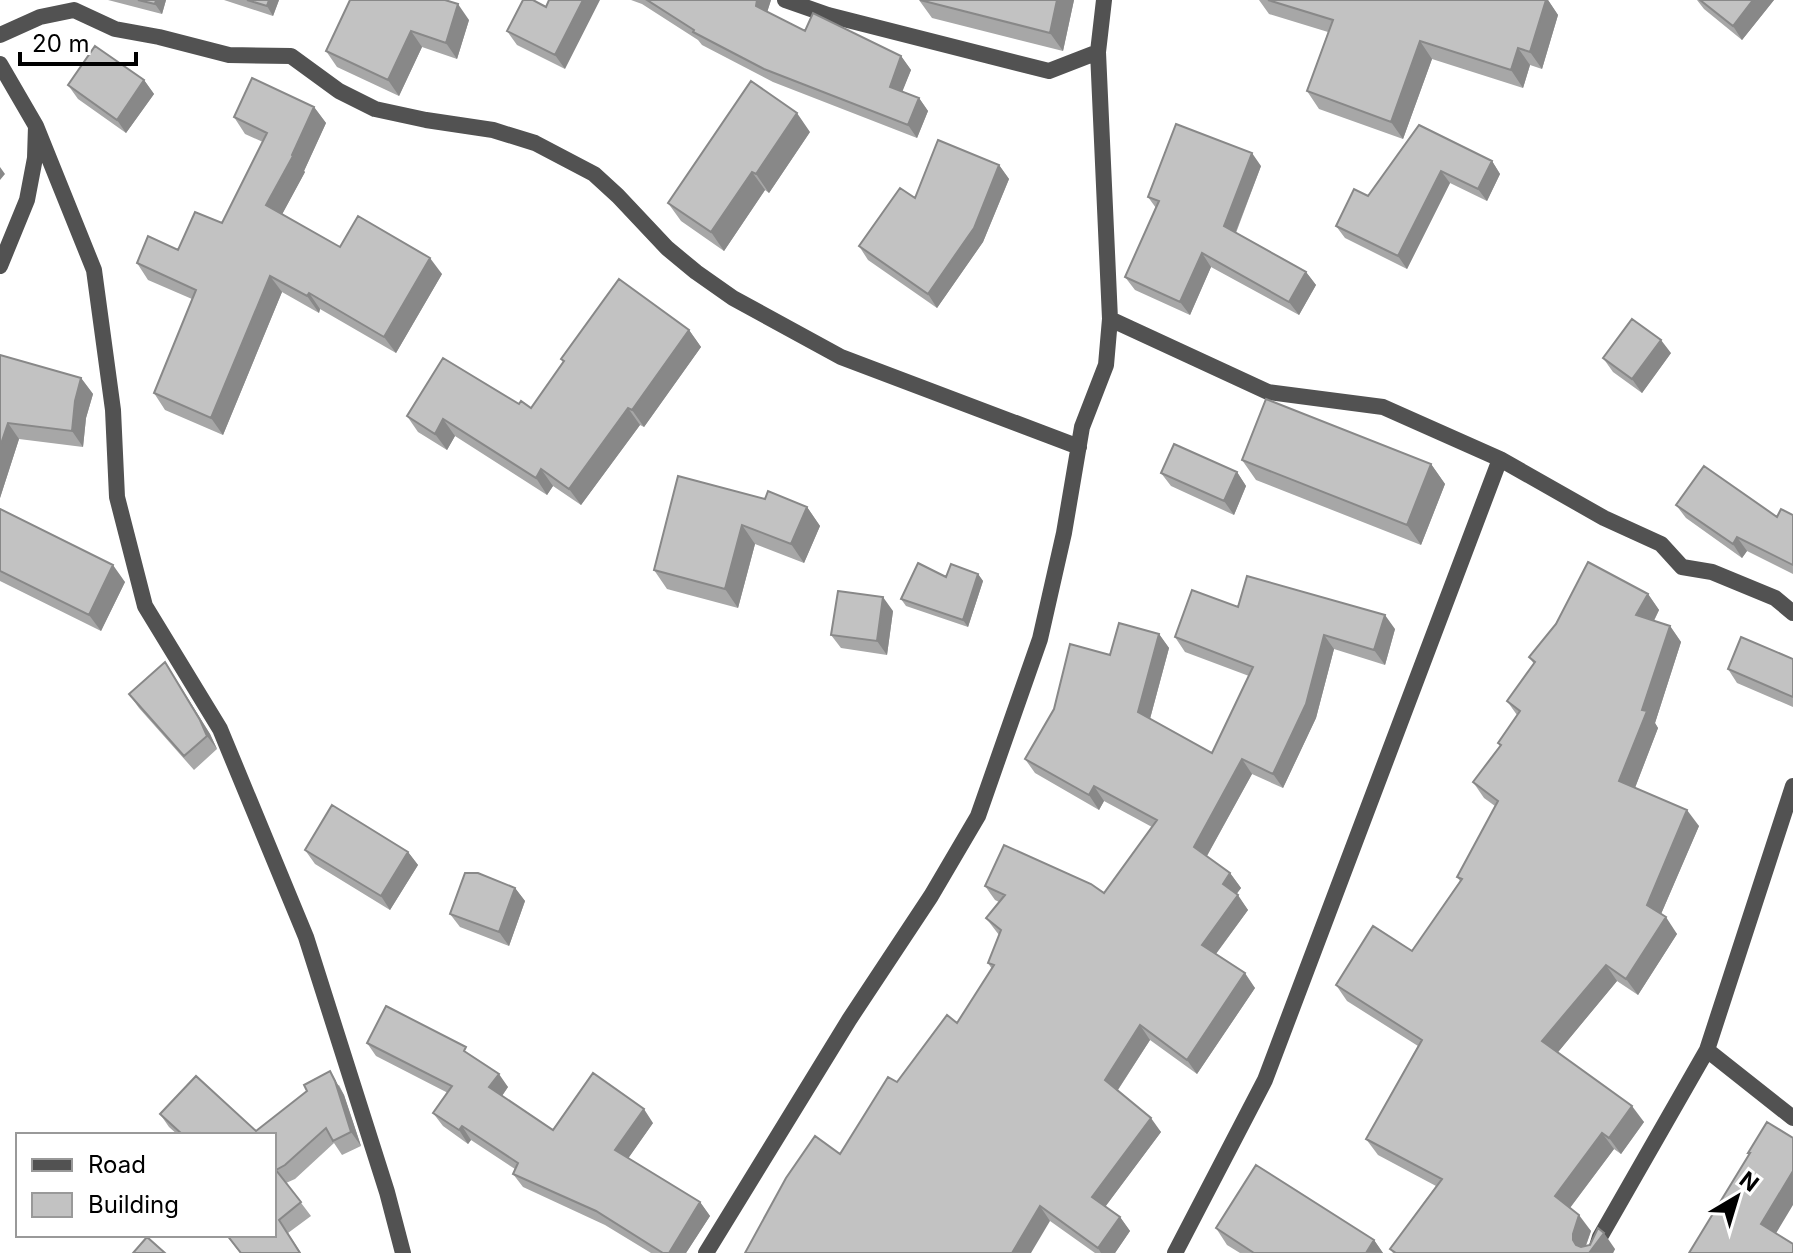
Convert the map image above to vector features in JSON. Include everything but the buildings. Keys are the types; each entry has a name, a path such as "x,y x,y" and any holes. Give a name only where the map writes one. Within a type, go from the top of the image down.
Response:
{"street":[{"path":"785,0 828,15 1049,71 1098,52"},
{"path":"706,1253 978,816 1040,639 1064,533 1082,427 1106,365 1110,319 1098,52 1104,0"},
{"path":"0,35 40,17 74,10 115,29 229,55 291,56 339,91 375,109 493,130 535,143 594,174 667,248 733,298 841,357 1079,447"},
{"path":"0,64 36,126 94,270 113,410 117,497 145,606 220,729 306,937 387,1192 403,1253"},
{"path":"0,266 27,200 35,158 36,126"},
{"path":"1110,319 1268,392 1383,407 1500,459 1604,518 1661,544 1682,567 1712,572 1775,598 1793,613"},
{"path":"1175,1253 1265,1080 1500,459"},
{"path":"1595,1253 1600,1237 1707,1050 1793,786"},
{"path":"1707,1050 1793,1118"}]}
